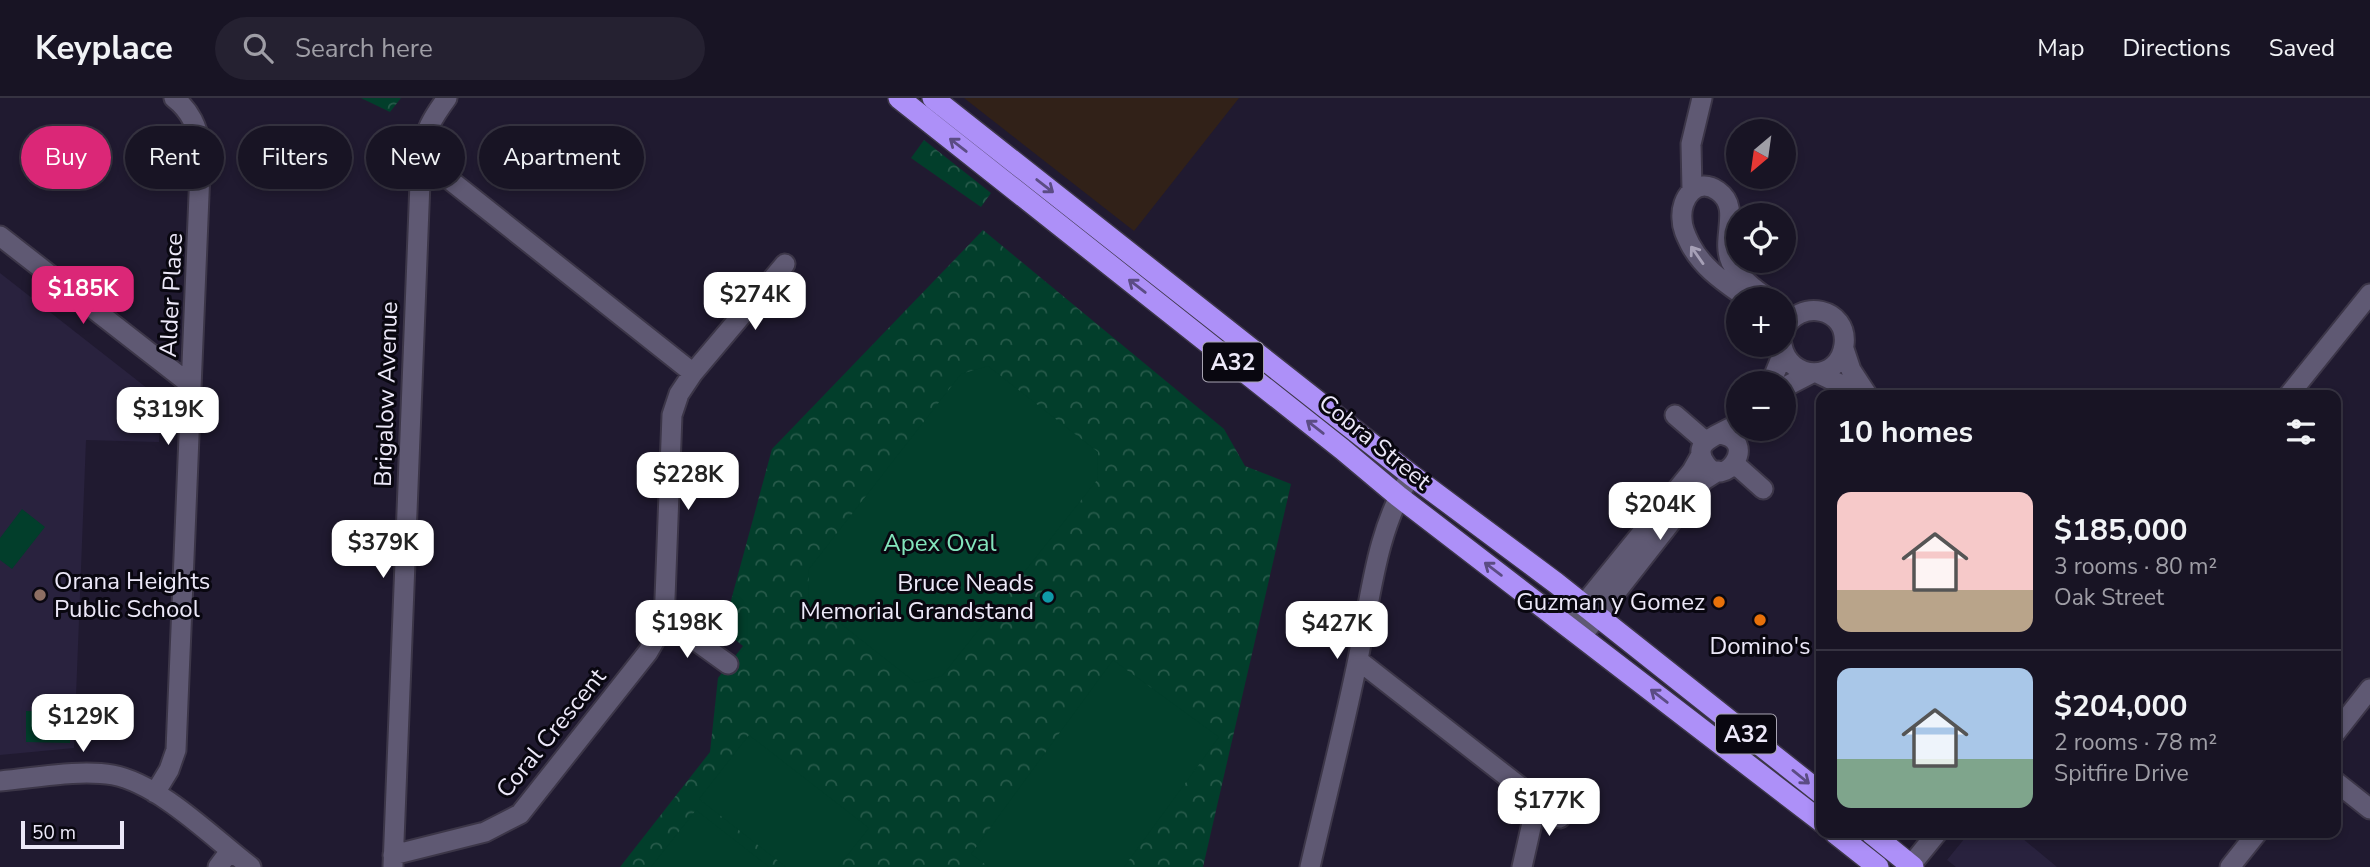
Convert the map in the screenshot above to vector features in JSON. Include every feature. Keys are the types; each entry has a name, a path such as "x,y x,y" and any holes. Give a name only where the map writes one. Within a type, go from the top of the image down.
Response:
{"highway":[{"name":"Cobra Street","path":"899,98 1332,440 1398,496 1816,817"},
{"name":"Cobra Street","path":"933,98 1411,475 1590,610 1816,789"},
{"path":"1841,838 1878,867"},
{"path":"1877,838 1912,866"}],"street":[{"name":"Alder Place","path":"155,793 169,770 176,750 201,147 191,116 174,98"},
{"name":"Brigalow Avenue","path":"429,126 447,98"},
{"path":"1692,190 1691,144 1702,98"},
{"path":"1733,287 1703,264 1685,235 1681,217 1684,200 1698,187 1712,188 1727,200 1730,208 1727,241 1731,260 1744,279 1754,287"},
{"name":"Brigalow Avenue","path":"393,861 420,189"},
{"path":"461,189 693,373"},
{"path":"0,236 191,384"},
{"name":"Coral Crescent","path":"393,861 485,832 520,814 648,652 664,624 672,415 678,394 785,264"},
{"path":"2293,390 2370,294"},
{"path":"1796,309 1823,311 1831,315 1843,330 1844,349 1851,370 1864,390"},
{"path":"1796,315 1804,311"},
{"path":"1796,382 1835,365 1844,349"},
{"path":"1787,357 1794,367 1838,383 1846,390"},
{"path":"1675,415 1709,444"},
{"path":"1575,631 1709,444 1726,432"},
{"path":"1709,444 1730,438 1734,442 1731,463"},
{"path":"1590,610 1704,480 1731,463 1741,441"},
{"path":"1709,444 1707,466 1731,463 1763,489"},
{"path":"1310,867 1358,660 1381,542 1398,496 1411,475"},
{"path":"664,624 691,638 729,664"},
{"path":"1358,660 1560,818"},
{"path":"2341,726 2370,690"},
{"path":"0,781 87,774 112,775 135,782 155,793 251,867"},
{"path":"2341,786 2370,809"},
{"path":"1522,867 1537,801"},
{"path":"1912,866 1933,838"},
{"path":"2230,867 2253,838"},
{"path":"218,867 230,851"}],"shaded area":[{"path":"964,98 1239,98 1134,231"},
{"name":"Orana Heights Public School","path":"0,273 161,399 159,442 86,440 74,748 0,755"},
{"path":"1965,838 2022,838 2057,867 1956,867 1947,860"}],"green space":[{"path":"361,98 401,98 390,112"},
{"path":"924,140 991,193 981,207 911,158"},
{"name":"Apex Oval","path":"983,230 1224,429 1245,466 1291,484 1203,867 620,867 710,752 718,678 743,646 723,630 772,449"},
{"name":"Apex Oval","path":"988,366 1098,452 1097,480 942,676 916,683 808,598 809,569 961,374"},
{"path":"22,509 45,527 12,569 0,560 0,538"},
{"path":"1113,660 1219,737 1124,867 989,867 971,854"},
{"path":"26,711 71,712 70,743 26,742"},
{"path":"749,735 869,828 838,867 786,867 699,799"},
{"path":"696,810 769,867 651,867"}],"place":[{"name":"Orana Heights Public School","path":"40,595"},
{"name":"Bruce Neads Memorial Grandstand","path":"1048,597"},
{"name":"Guzman y Gomez","path":"1719,602"},
{"name":"Domino's","path":"1760,620"}]}
